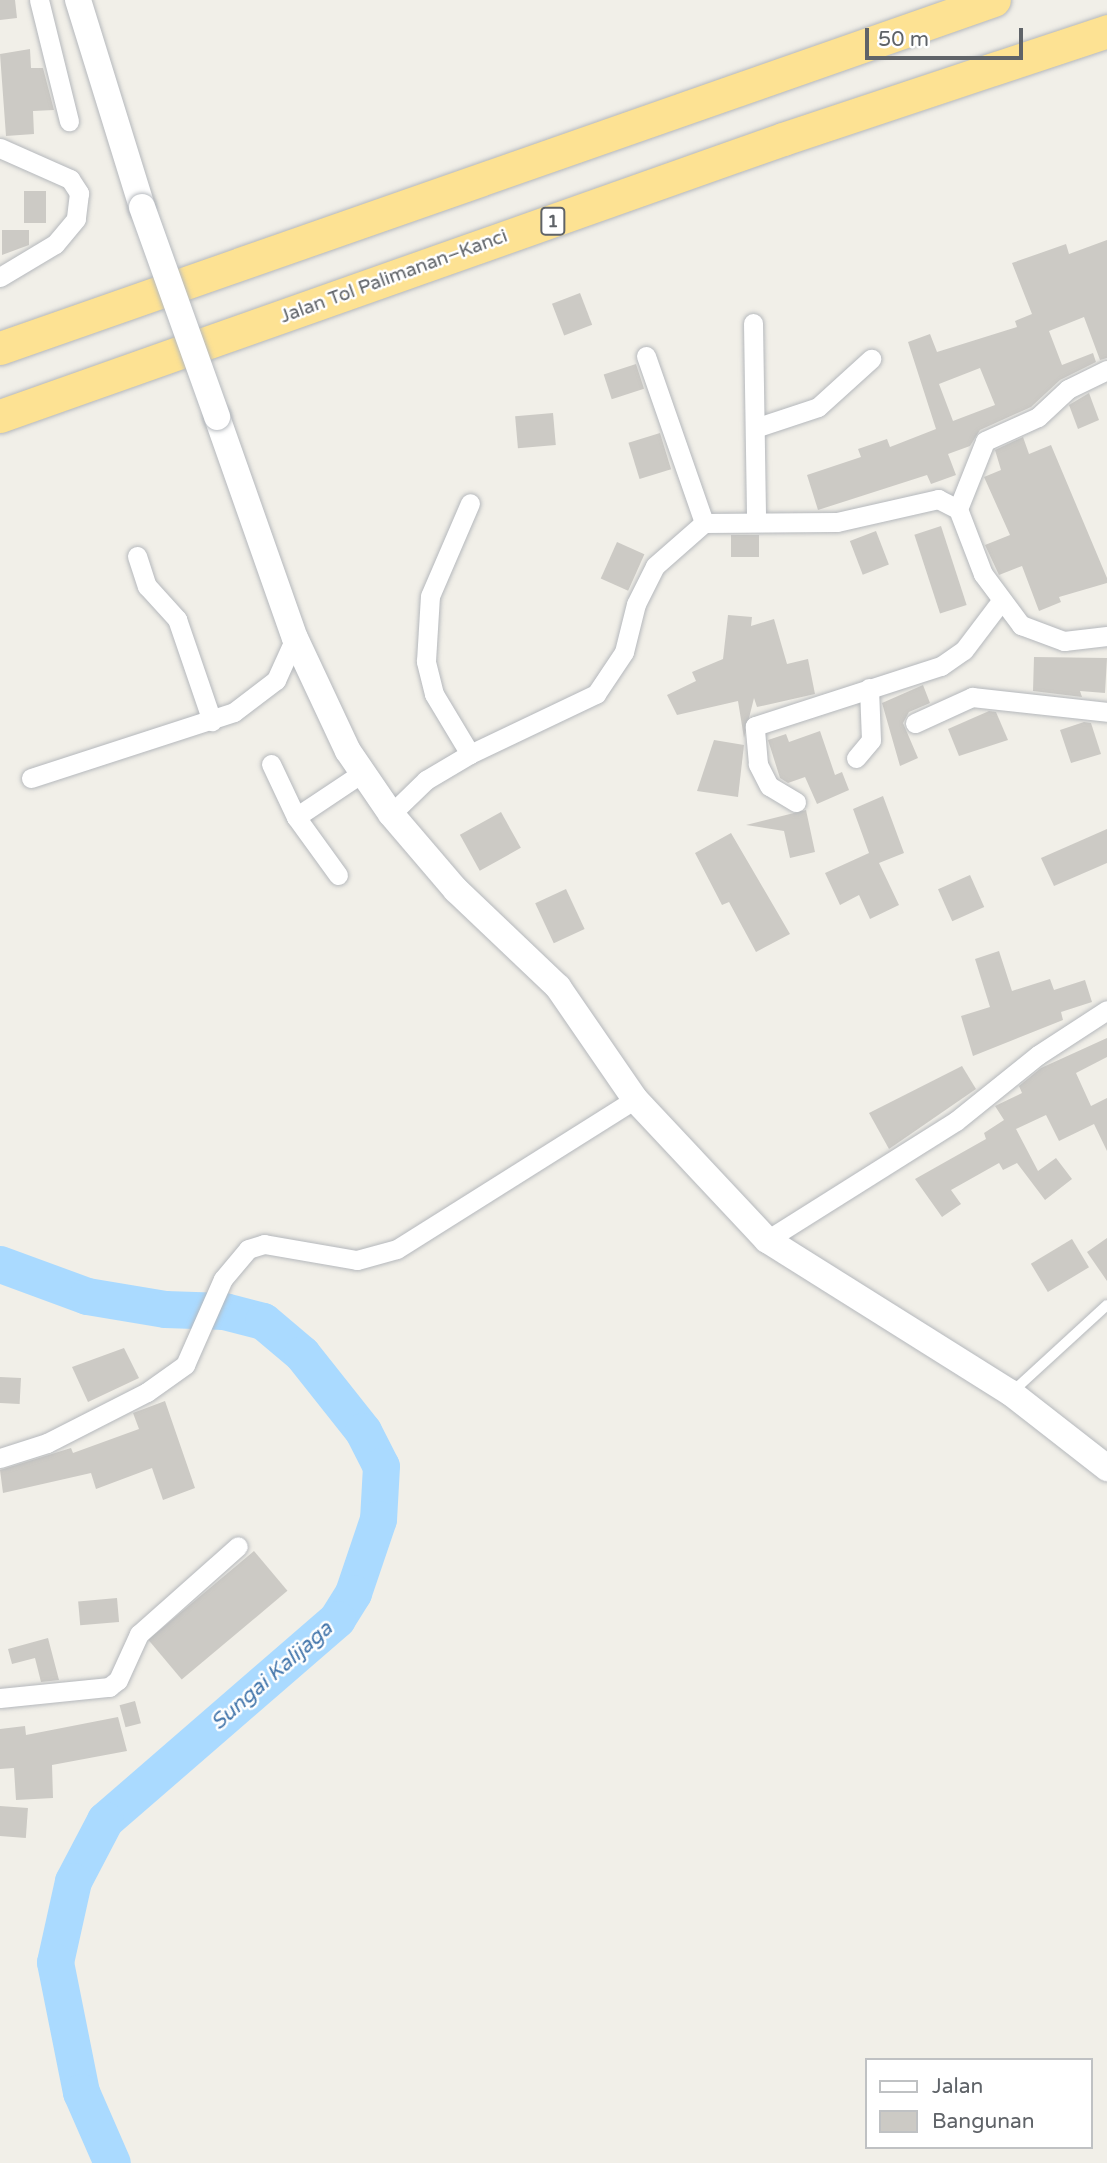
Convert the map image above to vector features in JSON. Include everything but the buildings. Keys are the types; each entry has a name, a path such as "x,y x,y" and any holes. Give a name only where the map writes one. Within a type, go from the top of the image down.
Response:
{"highway":[{"path":"0,348 994,0"},
{"name":"Jalan Tol Palimanan–Kanci","path":"0,416 783,139 1107,31"}],"street":[{"path":"39,0 69,121"},
{"path":"78,0 142,207 295,638 362,773 391,814 456,890 558,987 635,1099 767,1240 1011,1393 1107,1468"},
{"path":"0,148 70,180 79,193 76,219 55,244 0,277"},
{"path":"753,323 756,520"},
{"path":"646,356 704,523"},
{"path":"755,428 818,407 872,359"},
{"path":"958,509 985,440 1038,417 1068,389 1107,370"},
{"path":"391,814 426,780 470,754 596,694 624,652 636,604 655,566 704,523 756,520 837,522 938,499 958,509 983,574 1021,625 1041,636 1064,641 1107,636"},
{"path":"470,503 430,596 426,661 434,694 470,754"},
{"path":"137,556 147,586 177,619 212,721"},
{"path":"796,802 769,786 758,764 755,726 941,666 964,650 1001,601"},
{"path":"31,778 212,721 271,685 295,638"},
{"path":"856,758 871,740 869,688"},
{"path":"915,723 972,697 1107,712"},
{"path":"271,764 296,817 338,875"},
{"path":"296,817 362,773"},
{"path":"767,1240 956,1121 1038,1055 1107,1010"},
{"path":"0,1458 47,1443 147,1392 186,1365 223,1279 238,1256 257,1245 357,1260 397,1249 635,1099"},
{"path":"0,1698 109,1687 118,1679 139,1634 238,1546"}],"lane":[{"path":"1011,1393 1107,1305"}],"waterway":[{"name":"Sungai Kalijaga","path":"0,1264 87,1296 165,1309 224,1311 263,1321 302,1354 363,1431 381,1466 378,1519 353,1593 337,1619 105,1820 73,1881 55,1962 81,2092 112,2163"}]}
